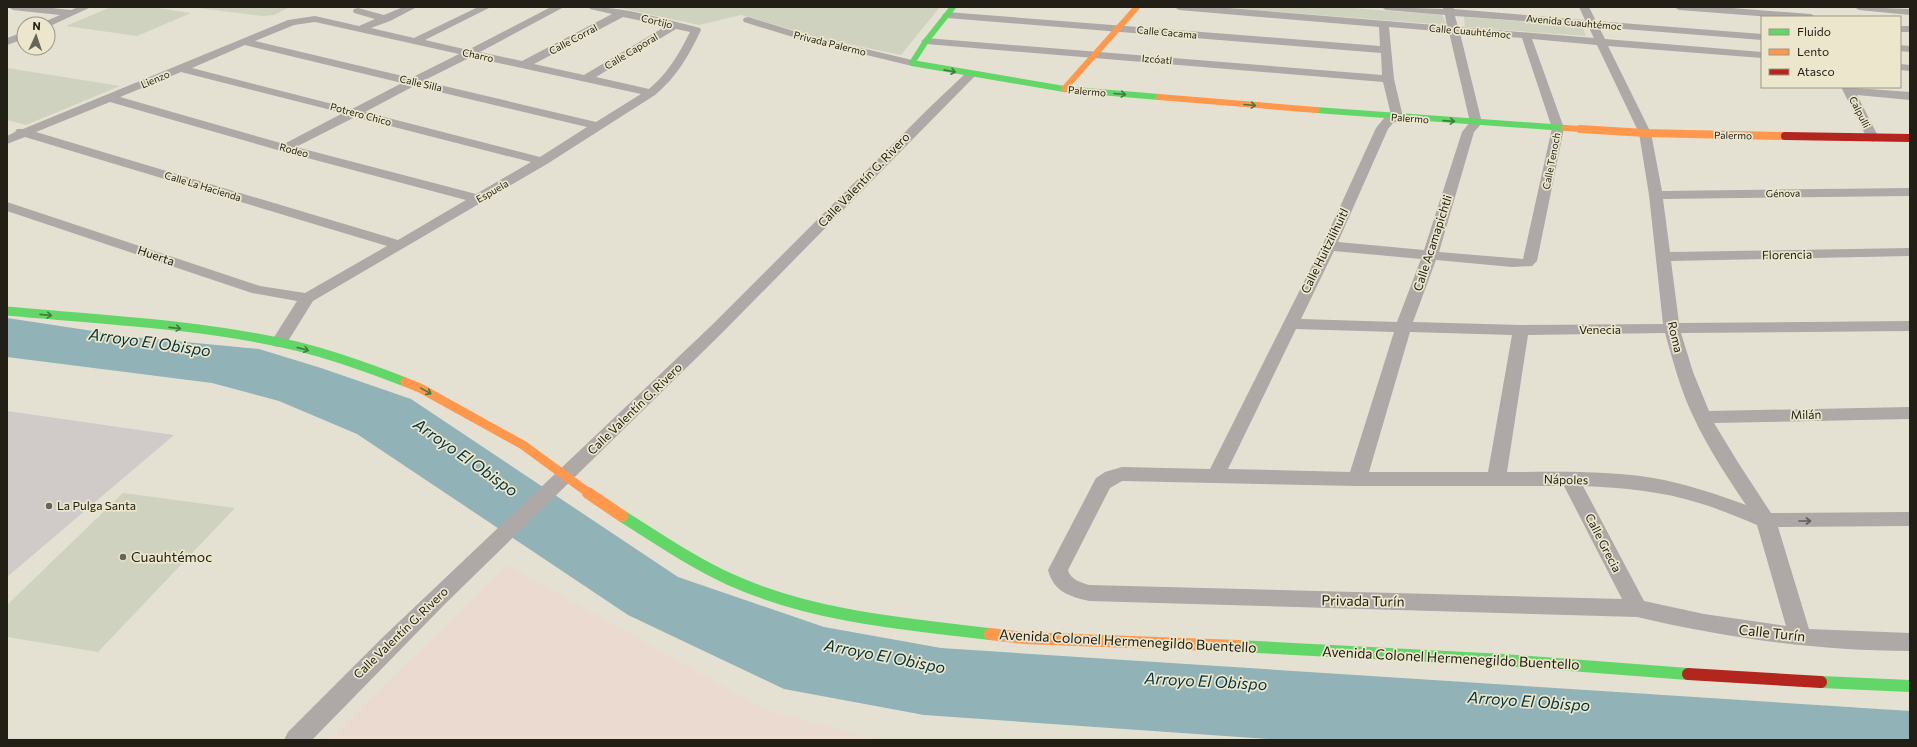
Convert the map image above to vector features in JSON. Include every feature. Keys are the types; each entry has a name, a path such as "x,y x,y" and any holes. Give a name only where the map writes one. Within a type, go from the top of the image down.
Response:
{"street":[{"path":"13,7 73,13"},
{"path":"56,20 86,7"},
{"path":"366,7 357,12 386,18"},
{"path":"360,30 412,7"},
{"path":"415,41 486,7"},
{"path":"285,148 559,7"},
{"name":"Cortijo","path":"594,7 696,30"},
{"path":"1064,89 1137,7"},
{"name":"Calle Cuauhtémoc","path":"1179,7 1761,55"},
{"name":"Avenida Cuauhtémoc","path":"1386,7 1448,9 1592,24 1761,37"},
{"name":"Roma","path":"1584,7 1645,133 1665,257 1672,329 1685,372 1702,417 1732,469 1766,520 1800,636"},
{"path":"1679,7 1798,16"},
{"path":"1815,7 1820,16"},
{"path":"1859,7 1910,12"},
{"path":"1448,9 1476,122"},
{"path":"912,63 926,41 950,11"},
{"name":"Calle Cacama","path":"950,11 1118,28 1386,50"},
{"name":"Calle Corral","path":"525,64 622,13"},
{"name":"Charro","path":"304,19 326,20 360,30 525,64 652,93"},
{"name":"Lienzo","path":"7,140 180,68 304,19"},
{"name":"Privada Palermo","path":"748,20 800,36 912,63"},
{"path":"1384,24 1388,79 1397,117"},
{"name":"Calle Caporal","path":"587,78 675,25"},
{"name":"Espuela","path":"279,342 307,298 366,265 542,161 652,93 662,85 681,62 696,30"},
{"name":"Calle Tenoch","path":"1430,256 1527,263 1531,258 1558,128 1526,36"},
{"name":"Izcóatl","path":"926,41 1388,79"},
{"name":"Calle Silla","path":"244,42 597,126"},
{"name":"Palermo","path":"912,63 970,75 1064,89 1397,117 1645,133 1908,140"},
{"name":"Potrero Chico","path":"180,68 542,161"},
{"name":"Calle Valentín G. Rivero","path":"296,740 352,681 681,365 903,140 970,75"},
{"path":"1848,89 1910,96"},
{"name":"Calpulli","path":"1848,89 1873,138"},
{"name":"Rodeo","path":"110,98 185,118 285,148 478,199"},
{"name":"Calle Huitzilíhuitl","path":"1216,475 1328,246 1382,128 1389,120 1397,117"},
{"name":"Calle Acamapichtli","path":"1357,479 1403,327 1430,256 1468,132 1471,126 1476,122"},
{"name":"Calle La Hacienda","path":"7,128 398,245"},
{"name":"Génova","path":"1656,195 1910,192"},
{"name":"Huerta","path":"7,206 257,290 307,298"},
{"path":"1328,246 1430,256"},
{"name":"Florencia","path":"1665,257 1910,252"},
{"name":"Avenida Colonel Hermenegildo Buentello","path":"7,311 211,331 279,342 363,365 420,388 523,445 561,480 603,504 648,534 693,560 746,586 818,608 900,623 1024,638 1224,645 1504,660 1780,680 1910,686"},
{"name":"Venecia","path":"1290,324 1521,330 1910,326"},
{"path":"1496,480 1521,330"},
{"name":"Milán","path":"1702,417 1910,413"},
{"name":"Nápoles","path":"1089,594 1064,584 1059,577 1058,570 1103,483 1116,475 1216,475 1357,479 1570,479 1622,481 1664,487 1704,497 1766,520 1910,519"},
{"name":"Calle Grecia","path":"1570,479 1637,608"},
{"name":"Privada Turín","path":"1089,594 1637,608"},
{"name":"Calle Turín","path":"1637,608 1695,622 1750,632 1862,643 1910,642"}],"shaded area":[{"path":"507,565 764,709 876,740 328,740"}],"green space":[{"path":"111,7 150,7 191,13 137,36 66,26"},
{"path":"190,7 290,7 274,15 263,16"},
{"path":"616,7 940,7 901,55 820,38 741,15 699,25"},
{"path":"1216,7 1340,7 1442,15 1447,25"},
{"path":"1464,17 1582,26 1586,36 1465,27"},
{"path":"7,68 120,86 26,125 7,120"},
{"name":"Cuauhtémoc","path":"123,493 235,508 98,652 7,637 7,605"}],"water":[{"name":"Arroyo El Obispo","path":"7,318 133,337 259,349 321,368 411,399 678,577 824,627 941,648 1910,711 1910,740 1282,740 924,715 784,689 628,615 357,434 279,401 212,383 7,357"}],"building":[{"name":"La Pulga Santa","path":"7,411 174,435 7,577"}],"traffic: fast":[{"path":"953,7 926,41 912,63 1064,89 1159,97"},
{"path":"1316,110 1565,128"},
{"path":"7,311 177,327 278,342 310,349 342,359 405,382"},
{"path":"622,516 682,554 714,571 746,586 776,596 806,605 866,618 990,634"},
{"path":"1238,646 1504,660 1688,674"},
{"path":"1821,682 1910,686"}],"traffic: slow":[{"path":"1064,89 1137,7"},
{"path":"1159,97 1316,110"},
{"path":"1565,128 1645,133 1785,136"},
{"path":"405,382 420,388 523,445 603,504 622,516"},
{"path":"990,634 1024,638 1238,646"}],"traffic: jam":[{"path":"1785,136 1910,138"},
{"path":"1688,674 1821,682"}],"place":[{"name":"La Pulga Santa","path":"49,506"},
{"name":"Cuauhtémoc","path":"123,557"}]}
